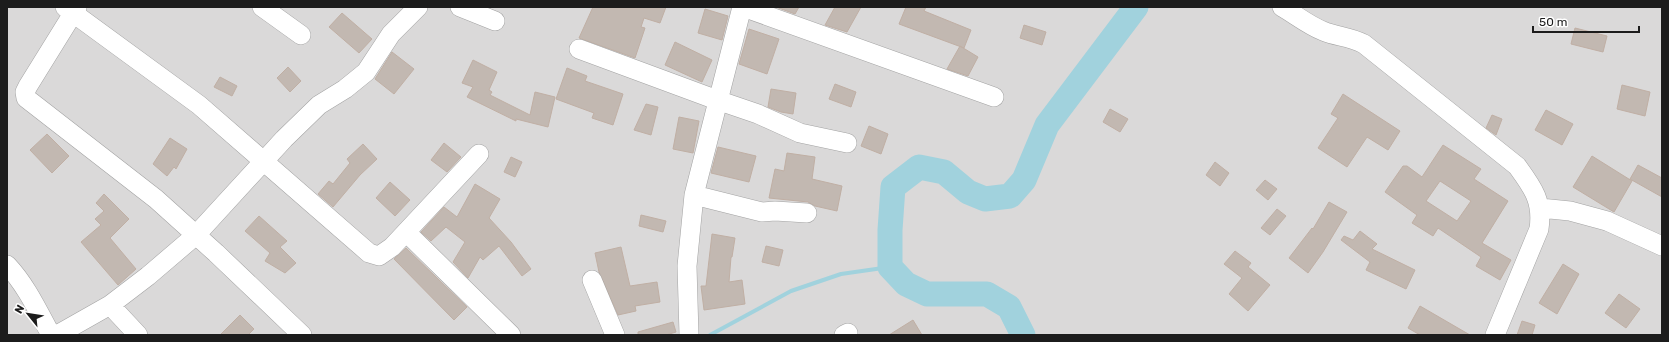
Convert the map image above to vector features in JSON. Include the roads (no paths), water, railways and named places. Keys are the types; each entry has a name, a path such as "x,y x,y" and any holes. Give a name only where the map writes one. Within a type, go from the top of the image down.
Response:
{"street":[{"path":"262,7 301,35"},
{"path":"58,335 110,305 148,276 196,235 263,162 319,105 345,89 366,72 391,34 418,7"},
{"path":"460,7 495,21"},
{"path":"689,335 687,266 694,195 717,100 742,7 994,97"},
{"path":"1282,7 1308,24 1324,32 1353,38 1364,44 1518,166 1534,190 1540,208 1540,229 1495,335"},
{"path":"302,335 156,199 26,98 25,92 28,86 72,9 199,105 369,253 378,256 392,247 479,154"},
{"path":"579,49 758,114 800,134 847,143"},
{"path":"694,195 762,212 775,211 807,213"},
{"path":"1540,208 1570,212 1607,221 1662,246"},
{"path":"406,232 511,335"},
{"path":"7,265 29,296 51,335"},
{"path":"592,280 615,335"},
{"path":"110,305 138,335"}],"waterway":[{"path":"1023,335 1009,307 987,294 927,294 906,284 890,267 890,230 893,187 919,167 944,172 968,192 985,199 1010,196 1024,180 1047,125 1136,7"},
{"path":"710,335 791,291 841,274 890,267"}]}
